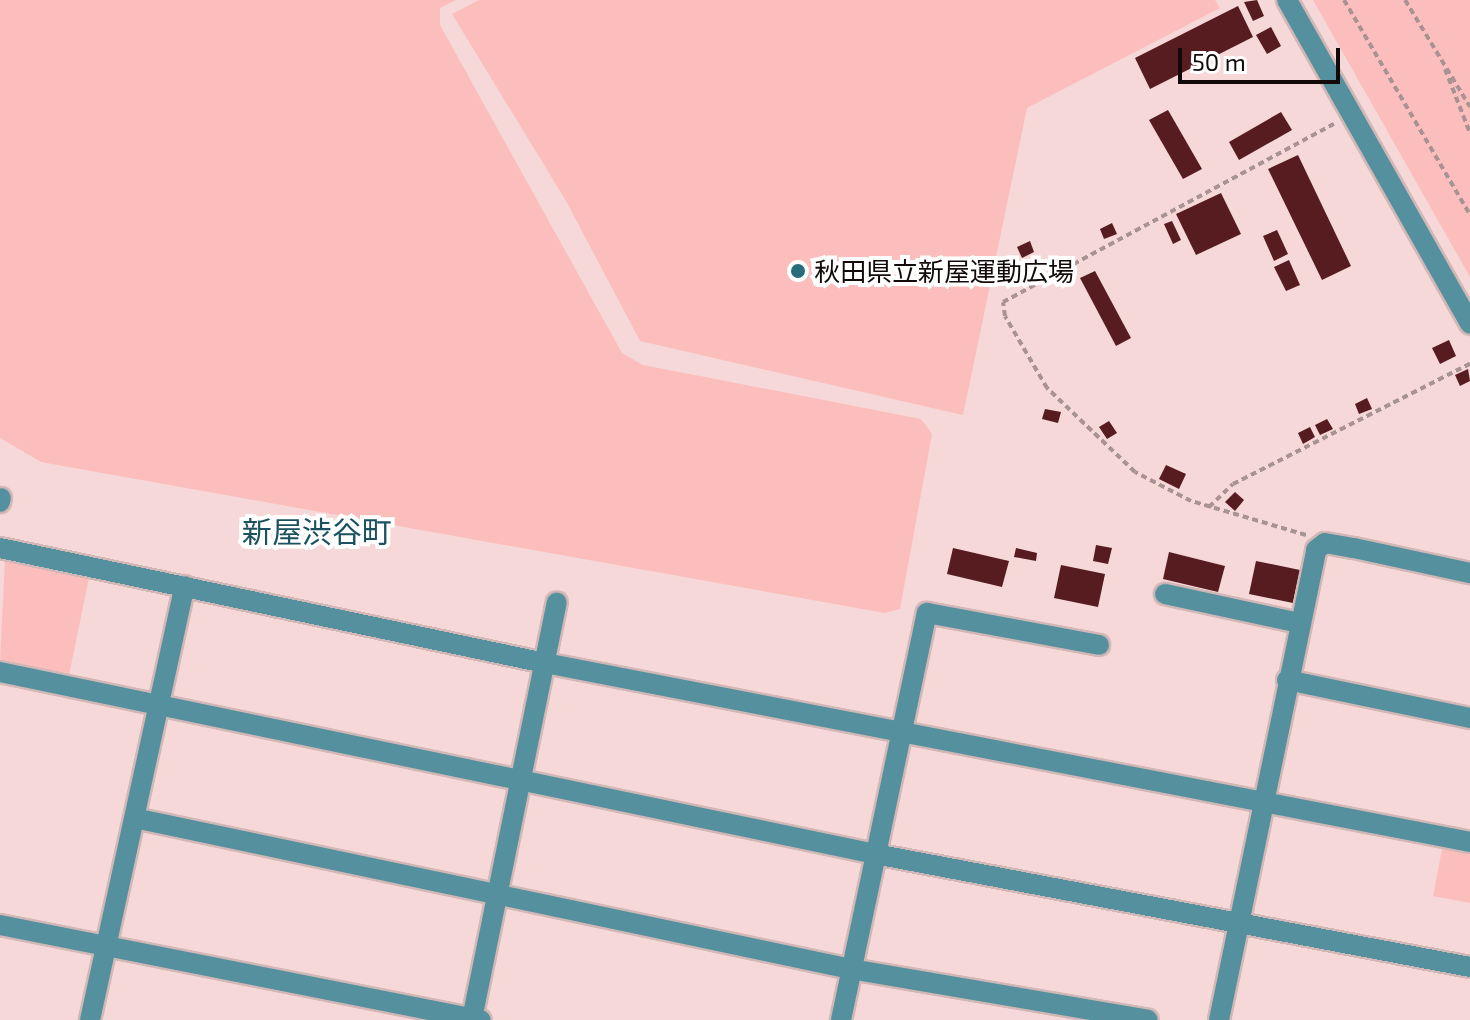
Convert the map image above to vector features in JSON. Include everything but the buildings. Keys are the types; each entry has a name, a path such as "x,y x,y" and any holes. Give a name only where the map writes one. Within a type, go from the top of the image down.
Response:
{"street":[{"path":"1287,0 1348,116 1470,324"},
{"path":"1219,1020 1299,623 1319,547 1354,548 1470,573"},
{"path":"0,548 545,663 1470,842"},
{"path":"90,1020 139,819 185,586"},
{"path":"1165,594 1299,623"},
{"path":"0,925 476,1019 557,603"},
{"path":"841,1020 927,613 1099,645"},
{"path":"0,672 875,854 1470,967"},
{"path":"1287,680 1470,718"},
{"path":"139,819 851,969 1148,1020"}],"path":[{"path":"1344,0 1470,215"},
{"path":"1405,0 1470,107"},
{"path":"1439,56 1470,133"},
{"path":"1319,547 1297,531 1209,507 1135,472 1084,429 1047,388 1003,302 1348,116"},
{"path":"1209,507 1233,484 1470,364"}],"shaded area":[{"path":"0,0 456,0 440,8 440,25 622,353 643,365 921,419 932,434 900,609 885,613 41,462 0,438"},
{"name":"秋田県立新屋運動広場","path":"479,0 1215,0 1220,8 1027,108 963,415 640,341 566,201 452,14"},
{"path":"1313,0 1470,0 1470,277"},
{"path":"5,561 89,578 69,675 0,661"},
{"path":"1442,849 1470,854 1470,903 1433,896"}],"place":[{"name":"秋田県立新屋運動広場","path":"798,271"}],"district":[{"name":"新屋渋谷町","path":"317,531"}]}
